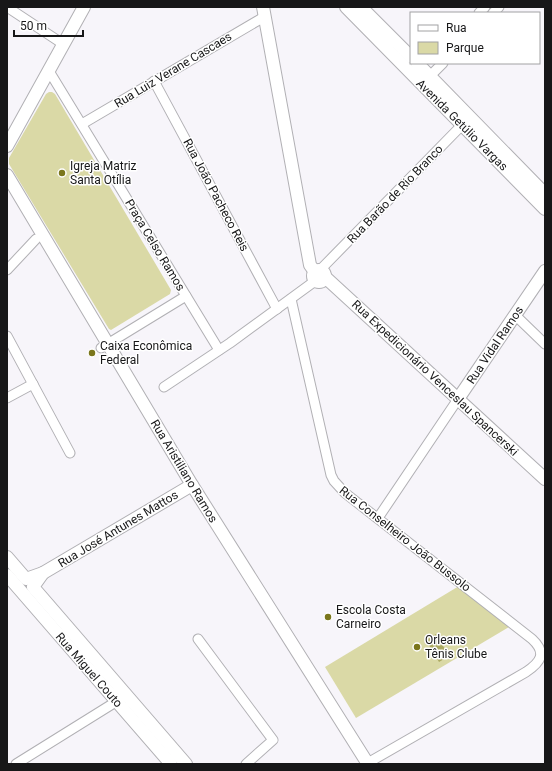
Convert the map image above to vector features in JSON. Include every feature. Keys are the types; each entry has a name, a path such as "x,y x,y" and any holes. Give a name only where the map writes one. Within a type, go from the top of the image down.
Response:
{"street":[{"path":"7,7 63,44"},
{"path":"7,146 84,7"},
{"name":"Avenida Getúlio Vargas","path":"346,7 410,62"},
{"path":"362,7 410,56"},
{"name":"Rua Luiz Verane Cascaes","path":"82,124 264,12"},
{"name":"Rua Expedicionário Venceslau Spancerski","path":"264,12 310,265 319,275 545,479"},
{"name":"Avenida Getúlio Vargas","path":"413,64 422,72 545,209"},
{"path":"422,72 441,64"},
{"name":"Praça Celso Ramos","path":"49,71 219,350"},
{"name":"Rua João Pacheco Reis","path":"154,81 277,309"},
{"name":"Avenida Getúlio Vargas","path":"466,121 545,194"},
{"name":"Rua Barão de Rio Branco","path":"164,387 291,299 319,275 466,121"},
{"name":"Rua Aristiliano Ramos","path":"7,175 104,346 359,764"},
{"name":"Rua Aristiliano Ramos","path":"7,191 104,346"},
{"path":"7,270 36,239"},
{"name":"Rua Vidal Ramos","path":"378,518 545,271"},
{"name":"Praça Celso Ramos","path":"104,346 186,296"},
{"name":"Rua Conselheiro João Bussolo","path":"291,299 332,475 339,488 532,639 539,648 541,657 538,662 526,672 367,764"},
{"path":"515,315 545,344"},
{"path":"7,336 70,453"},
{"path":"7,398 33,384"},
{"name":"Rua Aristiliano Ramos","path":"189,487 367,764"},
{"name":"Rua José Antunes Mattos","path":"29,583 43,573 189,487"},
{"name":"Rua Miguel Couto","path":"7,557 29,583 68,637"},
{"name":"Rua Miguel Couto","path":"7,575 20,591 68,637 122,699 186,764"},
{"path":"20,591 19,584 22,580 29,583"},
{"path":"198,639 273,740 246,764"},
{"path":"16,764 122,699"},
{"name":"Rua Miguel Couto","path":"122,699 171,764"}],"green space":[{"path":"49,92 55,94 171,290 170,294 111,330 9,164 9,158 46,94"},
{"name":"Orleans Tênis Clube","path":"459,586 509,627 356,718 325,667"}],"shaded area":[{"path":"436,634 449,656 439,662 426,640"}],"place":[{"name":"Igreja Matriz Santa Otília","path":"62,173"},
{"name":"Caixa Econômica Federal","path":"92,353"},
{"name":"Escola Costa Carneiro","path":"328,617"},
{"name":"Orleans Tênis Clube","path":"417,647"}]}
